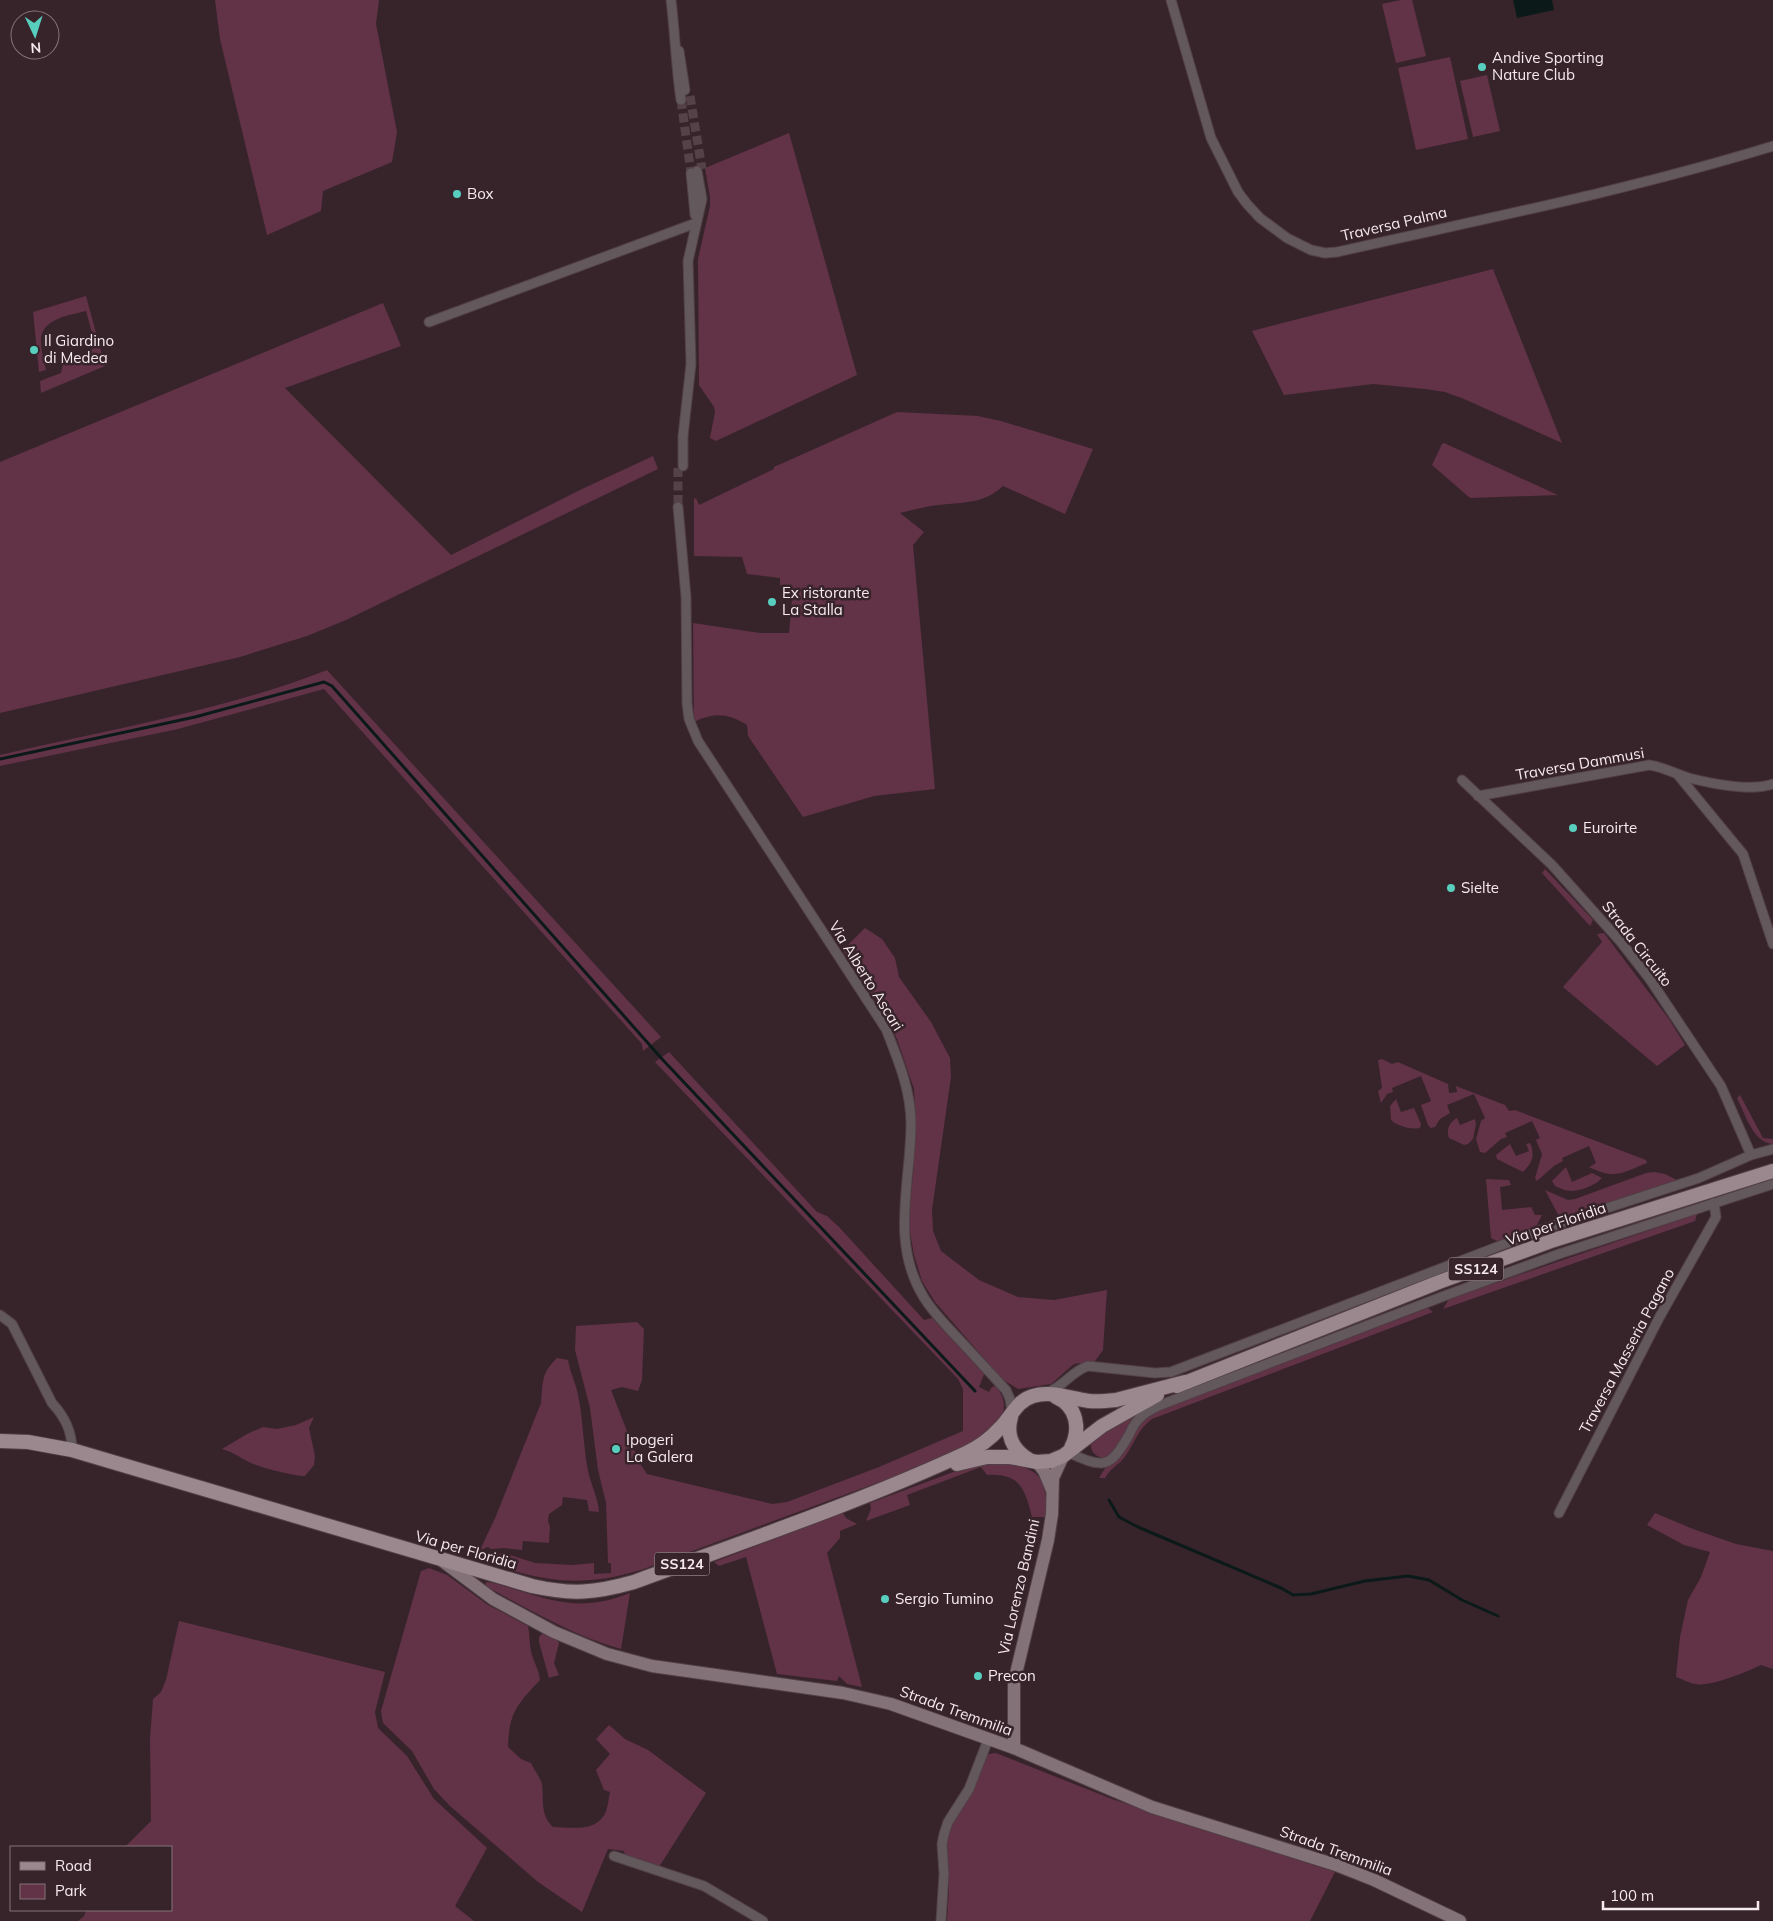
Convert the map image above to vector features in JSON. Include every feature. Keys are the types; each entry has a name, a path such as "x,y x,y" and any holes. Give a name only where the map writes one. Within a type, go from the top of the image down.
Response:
{"main road":[{"name":"Via per Floridia","path":"1185,1382 1439,1282 1554,1240 1773,1171"},
{"path":"917,1476 968,1452 989,1438 1020,1403 1042,1395 1071,1404 1116,1400 1185,1382"},
{"path":"917,1476 987,1457 1051,1461 1067,1452 1117,1416 1185,1382"},
{"path":"1052,1492 1053,1478 1075,1439 1077,1430 1071,1404"},
{"path":"1011,1415 1009,1429 1011,1441 1018,1452 1032,1460 1044,1471 1052,1492"},
{"name":"Via per Floridia","path":"0,1441 28,1442 72,1450 439,1559 550,1590 570,1593 597,1592 634,1582 917,1476"},
{"name":"Via Lorenzo Bandini","path":"1014,1748 1014,1682 1048,1540 1052,1514 1052,1492"},
{"name":"Strada Tremmilia","path":"439,1559 492,1599 554,1632 607,1654 652,1666 843,1693 890,1704 1014,1748 1152,1807 1336,1865 1374,1880 1460,1921"}],"street":[{"path":"671,0 684,99"},
{"name":"Traversa Palma","path":"1171,0 1210,138 1238,192 1246,204 1260,218 1287,238 1311,250 1337,252 1640,182 1773,146"},
{"path":"680,467 679,420 689,382 691,364 688,261 696,223 698,200 694,172"},
{"path":"429,322 696,223"},
{"name":"Via Alberto Ascari","path":"681,506 689,719 698,741 886,1029 908,1092 911,1124 903,1222 908,1256 916,1282 926,1301 1006,1390"},
{"name":"Traversa Dammusi","path":"1478,796 1649,765 1660,766 1690,778 1750,788 1773,784"},
{"path":"1678,774 1705,810 1743,854 1773,944"},
{"name":"Strada Circuito","path":"1462,780 1558,872 1603,920 1643,971 1721,1086 1751,1155"},
{"path":"1006,1390 1017,1395 1042,1395 1058,1388 1072,1373 1088,1366 1155,1373 1171,1372 1549,1226 1699,1178 1751,1155 1773,1149"},
{"path":"1067,1452 1090,1462 1108,1461 1116,1457 1142,1415 1158,1406 1559,1254 1773,1184"},
{"name":"Traversa Masseria Pagano","path":"1558,1513 1660,1318 1716,1217 1714,1203"},
{"path":"0,1315 12,1324 52,1403 60,1411 72,1435 72,1450"},
{"path":"1071,1404 1070,1381 1072,1373"},
{"path":"1006,1390 1010,1400 1011,1415"},
{"path":"941,1921 944,1874 942,1844 944,1834 948,1822 969,1789 988,1740"},
{"path":"614,1856 704,1886 763,1921"}],"green space":[{"path":"215,0 379,0 376,24 397,132 392,162 323,191 321,211 267,235 220,39"},
{"path":"1412,0 1426,56 1396,63 1382,4"},
{"path":"1450,57 1468,139 1416,150 1398,68"},
{"path":"1487,75 1500,131 1473,137 1460,81"},
{"path":"789,133 857,375 716,441 710,438 715,412 714,407 699,385 698,259 710,206 705,168"},
{"path":"1493,269 1562,443 1445,392 1373,384 1284,395 1252,331"},
{"path":"86,296 105,366 41,393 40,381 61,373 64,359 86,354 90,352 95,344 86,311 57,319 45,328 42,334 41,342 46,370 39,372 33,312"},
{"path":"383,303 401,346 285,388 451,555 582,489 653,456 658,469 346,620 307,636 240,657 0,713 0,462"},
{"path":"897,412 978,416 1001,421 1093,449 1065,514 1003,486 996,492 981,499 929,506 900,513 924,532 913,545 935,789 874,796 803,817 748,736 747,725 734,718 721,715 715,715 694,722 693,623 760,633 789,633 793,588 780,585 780,578 747,574 742,557 694,556 694,499 696,498 699,505 774,469 774,467"},
{"path":"1444,443 1558,495 1470,498 1432,465"},
{"path":"327,670 661,1037 643,1051 642,1044 324,689 178,729 0,766 0,755 207,708 248,697"},
{"path":"1545,869 1593,920 1590,926 1542,873"},
{"path":"865,928 882,939 895,958 899,977 931,1022 950,1058 951,1077 932,1210 933,1231 941,1251 979,1280 1018,1297 1054,1300 1107,1290 1103,1350 1095,1361 1074,1364 1051,1384 1018,1389 1002,1379 935,1302 922,1281 914,1255 908,1221 916,1124 914,1089 897,1039 885,1015 843,950"},
{"path":"1604,933 1669,1019 1685,1045 1657,1066 1563,987 1602,942 1597,934"},
{"path":"669,1052 817,1212 827,1216 839,1227 924,1320 932,1318 984,1374 979,1387 989,1392 992,1387 996,1386 1004,1406 1002,1415 998,1423 991,1430 966,1450 641,1570 583,1581 549,1579 491,1564 486,1560 493,1555 504,1553 535,1563 572,1565 594,1563 594,1574 611,1573 611,1563 608,1563 606,1503 598,1470 590,1408 575,1350 576,1326 637,1322 644,1329 642,1380 638,1391 622,1387 611,1390 639,1462 647,1474 772,1504 787,1502 879,1467 963,1431 963,1389 958,1379 655,1062"},
{"path":"1382,1059 1392,1064 1398,1062 1448,1084 1449,1093 1457,1092 1456,1086 1505,1105 1509,1111 1515,1110 1646,1160 1647,1163 1618,1174 1598,1171 1589,1167 1596,1163 1589,1146 1562,1158 1563,1161 1554,1166 1537,1181 1535,1178 1542,1154 1536,1140 1540,1138 1532,1121 1505,1133 1507,1137 1501,1139 1485,1153 1480,1152 1476,1139 1481,1121 1485,1118 1474,1094 1447,1105 1450,1113 1440,1119 1435,1127 1431,1128 1428,1125 1421,1105 1431,1101 1421,1076 1392,1088 1393,1092 1387,1094 1381,1103 1378,1091 1382,1088 1378,1060"},
{"path":"1740,1095 1763,1138 1773,1139 1773,1144 1760,1138 1750,1126 1737,1098"},
{"path":"1396,1099 1401,1112 1414,1108 1421,1124 1420,1128 1404,1127 1391,1120 1390,1106"},
{"path":"1457,1118 1460,1125 1475,1119 1473,1139 1468,1144 1464,1145 1449,1138 1449,1126"},
{"path":"1530,1143 1532,1158 1523,1172 1497,1159 1496,1155 1510,1144 1516,1156 1529,1151 1526,1144"},
{"path":"1566,1167 1572,1182 1592,1173 1602,1178 1583,1189 1575,1191 1565,1190 1555,1186 1552,1181"},
{"path":"1646,1173 1665,1174 1677,1180 1560,1218 1545,1190 1568,1200 1575,1199"},
{"path":"1486,1179 1509,1180 1511,1185 1500,1187 1502,1210 1531,1207 1535,1215 1542,1215 1536,1227 1497,1241 1491,1238"},
{"path":"1697,1214 1695,1221 1443,1309 1449,1299"},
{"path":"1428,1308 1433,1312 1152,1419 1140,1432 1124,1458 1105,1478 1099,1478 1107,1465 1123,1455 1140,1423 1160,1410"},
{"path":"557,1358 568,1360 577,1390 588,1471 599,1512 589,1511 587,1500 563,1497 562,1505 549,1514 549,1543 523,1541 522,1550 491,1549 488,1547 480,1550 496,1516 541,1403 545,1373"},
{"path":"1141,1410 1128,1426 1115,1451 1104,1458 1094,1454 1091,1449 1091,1443 1094,1438"},
{"path":"314,1417 309,1428 315,1456 314,1465 305,1476 284,1473 259,1466 222,1449 263,1427 277,1429 296,1425"},
{"path":"988,1461 1015,1465 1034,1472 1041,1479 1045,1488 1045,1517 1032,1517 1027,1498 1014,1480 998,1475 987,1475 981,1467 907,1495 910,1505 866,1521 871,1509 870,1503"},
{"path":"843,1513 846,1518 857,1524 840,1531 840,1538 827,1553 862,1687 847,1684 839,1676 837,1681 777,1674 746,1557 719,1566 714,1562"},
{"path":"1655,1513 1736,1544 1773,1551 1773,1669 1761,1665 1728,1678 1702,1684 1676,1677 1680,1637 1688,1600 1701,1577 1710,1552 1684,1545 1647,1525"},
{"path":"429,1568 447,1575 488,1605 528,1626 531,1651 540,1680 525,1696 512,1717 508,1747 521,1759 531,1763 539,1777 542,1785 544,1812 553,1827 586,1827 597,1822 604,1815 610,1792 604,1790 596,1770 610,1754 596,1739 609,1725 625,1739 648,1750 706,1793 659,1867 625,1855 624,1851 608,1849 582,1912 538,1882 450,1806 434,1789 412,1751 383,1723 381,1711 421,1571"},
{"path":"486,1582 549,1599 575,1603 601,1602 630,1593 621,1649 603,1644 551,1621 485,1586"},
{"path":"179,1621 385,1672 375,1712 378,1728 407,1756 434,1799 487,1848 455,1906 474,1921 78,1921 84,1916 86,1911 172,1911 172,1846 126,1846 151,1821 150,1739 153,1699 161,1692 166,1680"},
{"path":"543,1633 555,1638 559,1643 554,1663 559,1675 549,1678 539,1642 539,1637"},
{"path":"996,1753 1112,1799 1335,1872 1310,1921 947,1921 949,1888 946,1843 949,1828 973,1789 984,1760 989,1754"}],"shaded area":[{"path":"1513,0 1552,0 1554,10 1517,18"}],"waterway":[{"path":"0,759 195,717 324,682 332,686 662,1059 975,1391"},
{"path":"1109,1500 1119,1517 1138,1527 1281,1588 1293,1595 1311,1594 1365,1581 1408,1576 1429,1580 1462,1600 1498,1616"}],"tunnel":[{"path":"690,96 702,169"},
{"path":"681,100 691,173"},
{"path":"678,468 678,507"}],"place":[{"name":"Andive Sporting Nature Club","path":"1482,67"},
{"name":"Box","path":"457,194"},
{"name":"Il Giardino di Medea","path":"34,350"},
{"name":"Ex ristorante La Stalla","path":"772,602"},
{"name":"Euroirte","path":"1573,828"},
{"name":"Sielte","path":"1451,888"},
{"name":"Ipogeri La Galera","path":"616,1449"},
{"name":"Sergio Tumino","path":"885,1599"},
{"name":"Precon","path":"978,1676"}]}
